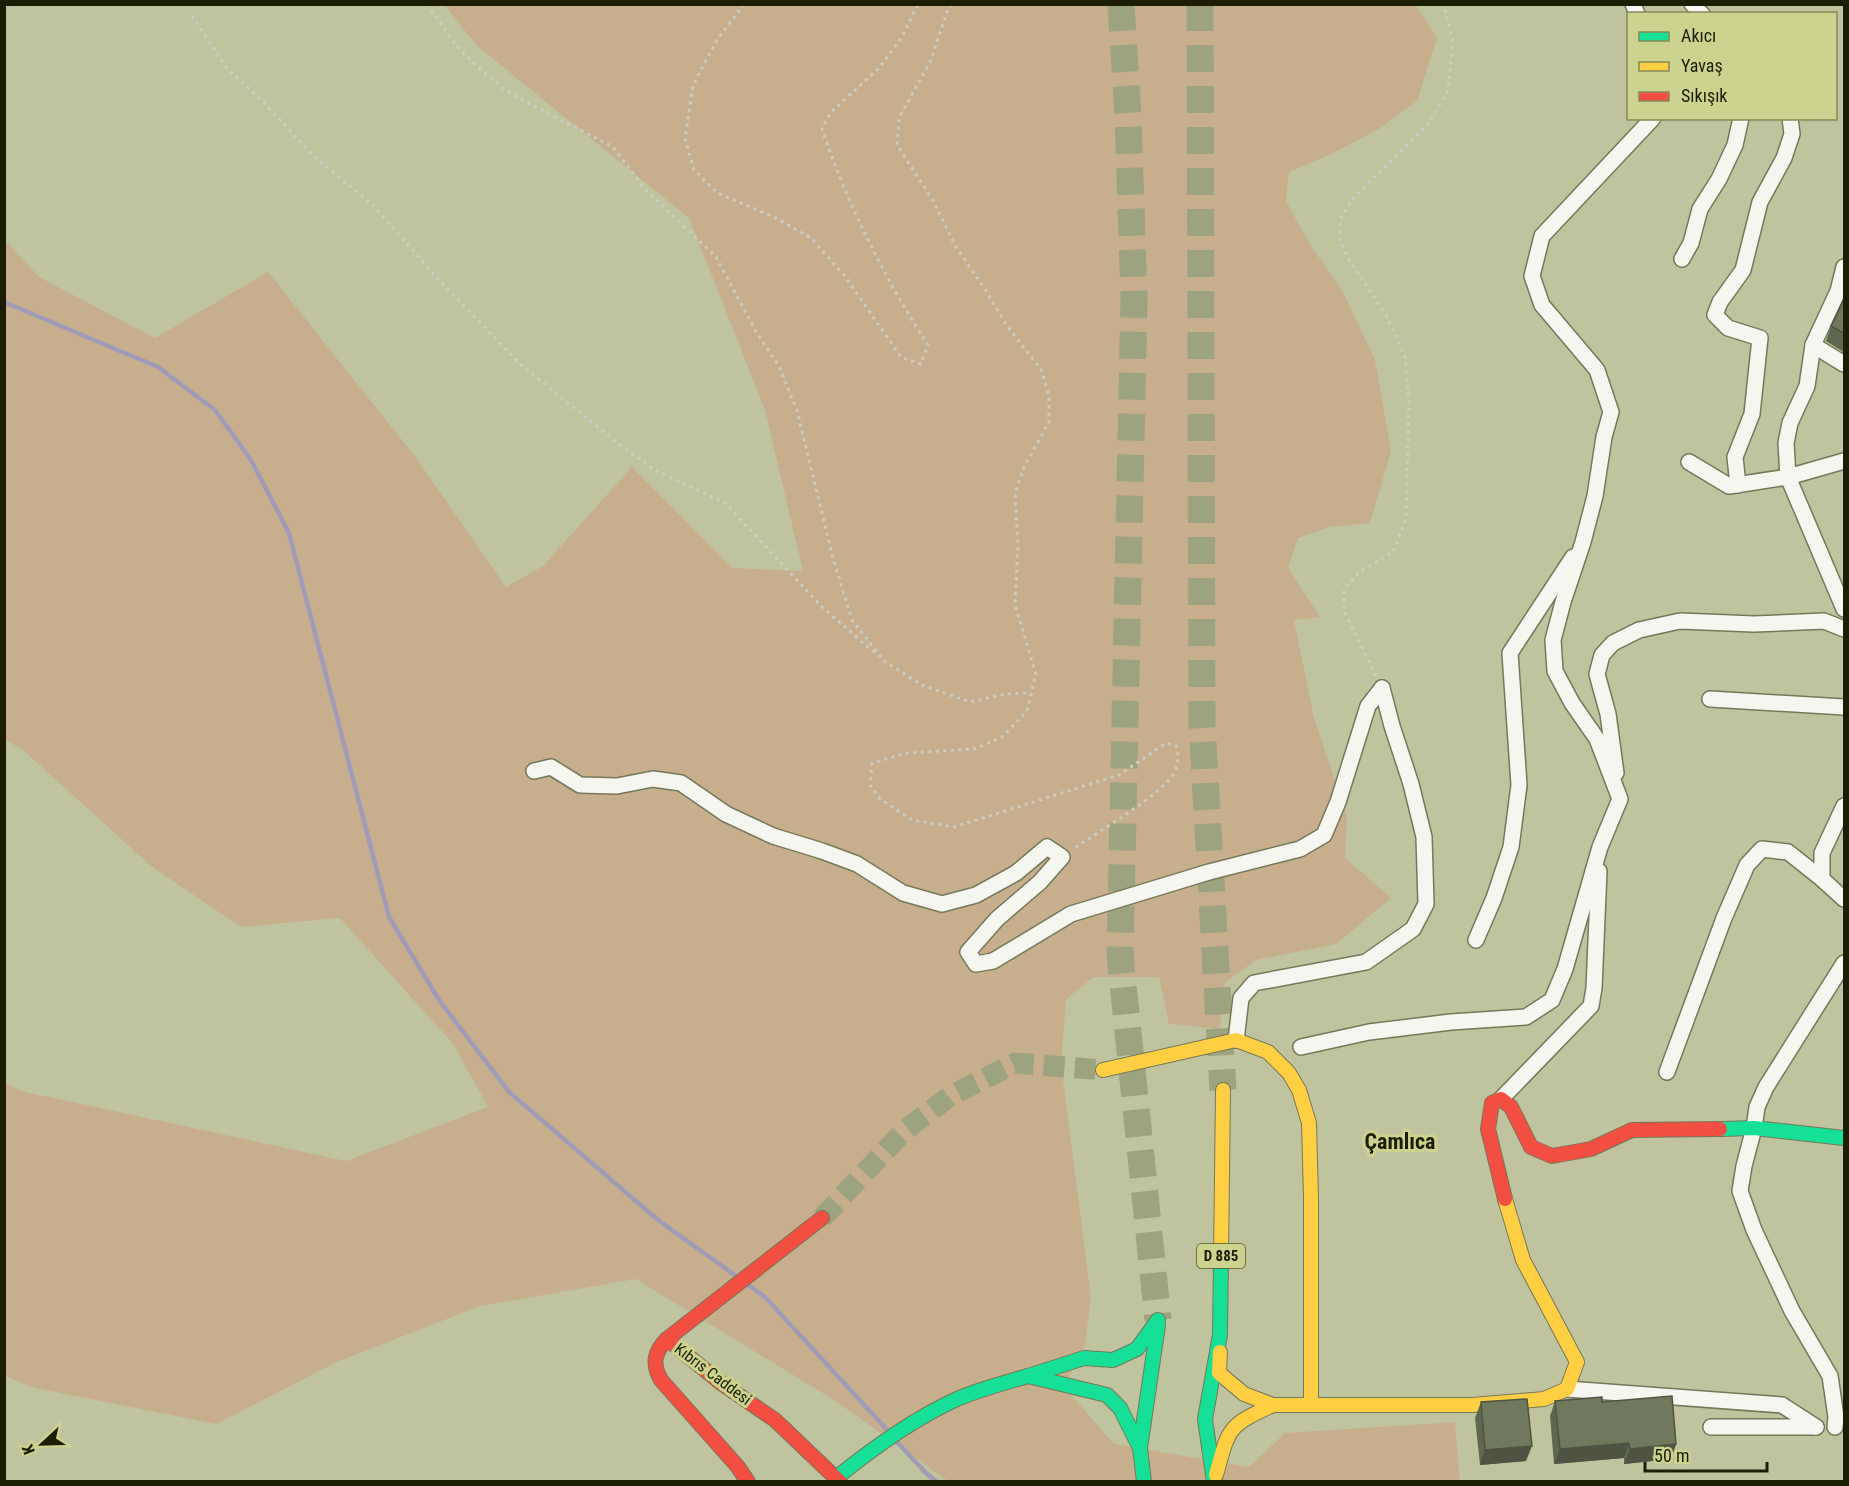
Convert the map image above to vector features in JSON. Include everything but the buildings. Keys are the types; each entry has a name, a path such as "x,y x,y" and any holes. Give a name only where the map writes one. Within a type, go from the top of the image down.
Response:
{"main road":[{"path":"1103,1070 1236,1040 1268,1052 1288,1073 1299,1090 1309,1123 1311,1405"},
{"name":"D 885","path":"1214,1482 1205,1419 1220,1335 1223,1090"},
{"path":"1220,1335 1219,1373 1244,1394 1273,1405 1472,1406 1544,1399 1567,1389 1576,1362 1523,1260 1493,1156 1488,1129 1492,1103 1501,1099 1511,1107 1531,1147 1552,1156 1591,1149 1632,1130 1754,1128 1845,1138"},
{"path":"673,1334 822,1218"},
{"path":"838,1480 855,1462 899,1432 958,1399 1084,1358 1113,1360 1137,1349 1158,1320 1140,1448 1143,1482"},
{"name":"Kıbrıs Caddesi","path":"748,1482 738,1467 660,1380 654,1363 656,1351 660,1344 673,1334 721,1383 775,1420 838,1480"},
{"path":"1028,1376 1107,1395 1120,1408 1140,1448"},
{"path":"1214,1482 1228,1434 1250,1415 1273,1405"}],"street":[{"path":"1620,799 1597,739 1572,703 1555,671 1553,640 1595,496 1604,437 1611,412 1597,370 1542,306 1532,276 1542,236 1651,120"},
{"path":"1682,259 1691,243 1700,209 1719,179 1736,145 1741,120"},
{"path":"1738,485 1735,457 1752,414 1760,338 1728,328 1715,315 1720,302 1743,270 1760,202 1784,158 1792,134 1790,120"},
{"path":"1845,267 1838,291 1813,345 1807,386 1790,423 1786,443 1788,477 1845,609"},
{"path":"1813,345 1845,364"},
{"path":"1689,462 1729,486 1788,477 1845,461"},
{"path":"1476,940 1494,898 1511,847 1519,785 1510,652 1583,542"},
{"path":"1301,1047 1369,1032 1451,1022 1526,1017 1552,1000 1565,969 1600,847 1620,799 1608,714 1597,674 1602,655 1613,643 1639,630 1680,621 1754,624 1824,621 1845,629"},
{"path":"534,771 551,767 580,785 617,786 653,779 681,783 726,814 773,836 857,864 903,893 942,904 976,895 1016,873 1047,847 1062,857 1040,882 997,919 968,952 975,964 993,961 1071,914 1209,872 1300,849 1324,835 1338,802 1368,706 1382,688"},
{"path":"1236,1040 1241,998 1254,983 1366,962 1413,929 1426,904 1424,837 1411,784 1382,688"},
{"path":"1710,699 1845,707"},
{"path":"1822,879 1822,853 1845,806"},
{"path":"1501,1099 1591,1006 1594,988 1600,847"},
{"path":"1667,1072 1724,918 1747,865 1762,849 1788,852 1845,899"},
{"path":"1711,1427 1840,1426 1836,1416 1830,1376 1792,1311 1754,1230 1740,1191 1743,1166 1754,1128 1757,1107 1766,1086 1845,963"},
{"path":"1567,1389 1782,1405 1815,1427"}],"path":[{"path":"427,4 458,48 511,94 613,147 646,190 716,257 756,330 779,366 797,411 834,562 852,620 884,661"},
{"path":"744,4 717,40 693,85 686,138 694,170 717,193 772,216 811,238 844,275 901,357 921,364 928,345 900,302 837,171 822,129 830,113 880,67 902,37 918,4"},
{"path":"952,4 947,12 930,62 899,118 897,145 932,199 956,247 1005,323 1042,371 1049,397 1049,422 1024,467 1015,494 1018,544 1015,605 1036,674 1027,711 1002,737 974,749 907,753 872,764 870,785 879,798 912,820 954,827 1119,775 1166,743 1176,746 1179,757 1174,775 1155,794 1062,857"},
{"path":"1382,688 1344,611 1344,590 1358,573 1393,552 1406,519 1408,402 1405,357 1386,315 1348,258 1339,237 1341,217 1355,196 1428,125 1448,91 1453,44 1444,4"},
{"path":"192,16 226,67 317,159 373,205 437,278 522,366 655,470 725,503 821,606 884,661 922,685 970,702 1006,694 1031,693"}],"shaded area":[{"path":"445,5 1416,5 1437,38 1417,101 1379,129 1329,155 1289,172 1286,201 1309,243 1343,292 1375,360 1391,451 1370,523 1330,527 1298,538 1288,568 1320,617 1294,620 1314,718 1347,816 1345,858 1391,898 1336,944 1256,960 1225,983 1220,1029 1169,1024 1159,977 1094,977 1066,999 1061,1063 1091,1298 1085,1345 1064,1387 1114,1444 1249,1467 1285,1433 1455,1422 1460,1481 948,1481 834,1400 636,1279 480,1306 337,1362 216,1424 35,1388 5,1376 4,1082 21,1091 346,1161 488,1107 454,1045 340,918 241,927 151,866 22,749 5,740 5,240 39,277 155,338 268,272 414,455 506,587 543,566 632,467 732,568 803,571 765,410 689,218 476,45"}],"waterway":[{"path":"4,302 158,367 215,410 251,460 289,533 389,917 439,1000 509,1092 658,1220 736,1276"},
{"path":"748,1285 765,1297 889,1432"},
{"path":"896,1441 937,1482"}],"tunnel":[{"path":"1121,4 1128,116 1134,298 1120,955 1158,1320"},
{"path":"1200,4 1202,725 1223,1090"},
{"path":"822,1218 904,1131 950,1096 1015,1063 1103,1070"}],"traffic: fast":[{"path":"1720,1129 1754,1128 1844,1138"},
{"path":"1214,1482 1205,1419 1220,1335 1221,1258"},
{"path":"1140,1448 1120,1408 1107,1395 1028,1376 1084,1358 1113,1360 1137,1349 1158,1320"},
{"path":"1144,1482 1140,1448 1158,1325"},
{"path":"836,1478 894,1435 941,1407 974,1392 1028,1376"}],"traffic: slow":[{"path":"1103,1070 1236,1040 1268,1052 1289,1073 1299,1090 1309,1123 1311,1405"},
{"path":"1221,1258 1223,1090"},
{"path":"1273,1405 1472,1405 1544,1399 1567,1389 1577,1362 1523,1260 1505,1199"},
{"path":"1216,1475 1224,1447 1232,1430 1247,1418 1273,1405 1244,1394 1219,1373 1220,1352"}],"traffic: jam":[{"path":"1505,1199 1488,1129 1492,1103 1501,1099 1511,1107 1531,1147 1552,1156 1591,1149 1632,1130 1720,1129"},
{"path":"667,1339 822,1218"},
{"path":"748,1482 738,1467 661,1380 656,1369 656,1358 659,1349 667,1339 721,1383 775,1420 840,1482"}],"district":[{"name":"Çamlıca","path":"1400,1141"}]}
